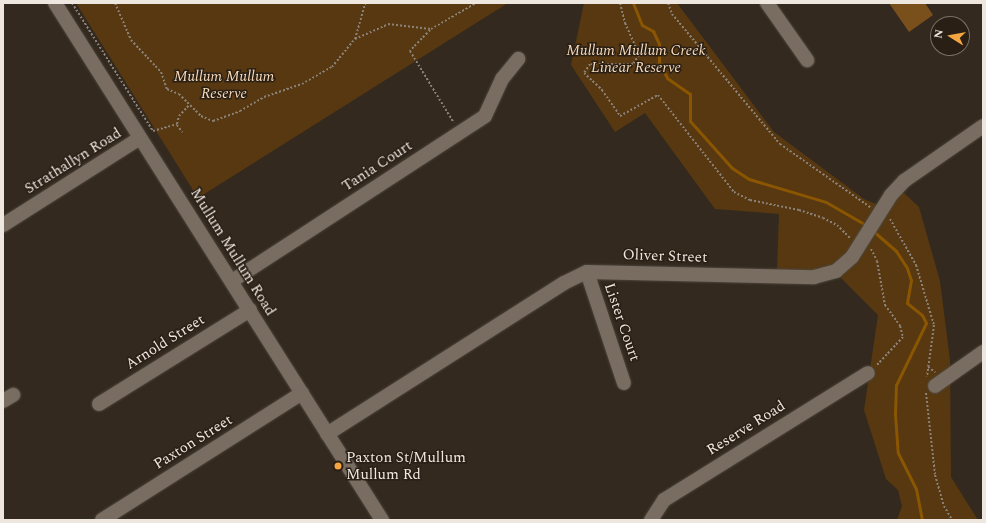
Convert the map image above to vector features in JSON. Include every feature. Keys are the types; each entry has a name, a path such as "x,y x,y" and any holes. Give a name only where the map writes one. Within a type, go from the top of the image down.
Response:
{"street":[{"name":"Mullum Mullum Road","path":"55,3 382,520"},
{"path":"767,3 807,60"},
{"name":"Tania Court","path":"232,281 485,116 502,79 518,59"},
{"name":"Oliver Street","path":"327,434 558,287 587,272 814,277 842,267 904,181 983,126"},
{"name":"Strathallyn Road","path":"3,225 140,138"},
{"name":"Lister Court","path":"587,272 624,383"},
{"name":"Arnold Street","path":"99,404 250,310"},
{"path":"935,386 983,352"},
{"name":"Reserve Road","path":"651,520 664,500 868,373"},
{"name":"Paxton Street","path":"102,520 302,393"}],"path":[{"path":"72,3 153,131 177,124"},
{"path":"115,3 131,40 161,72 167,89 190,104 207,119 218,121 264,97 318,76 339,60 355,39 365,3"},
{"path":"460,132 410,51 431,29 476,3"},
{"path":"620,3 639,55 633,64 590,64 584,73 602,90 620,116 658,95 734,192 750,200 799,210 865,234 877,261 884,305 900,326 903,337 893,351 868,373"},
{"path":"355,39 388,24 431,29"},
{"path":"182,132 177,124 179,116 190,104"}],"green space":[{"name":"Mullum Mullum Reserve","path":"76,3 508,3 198,198"},
{"name":"Mullum Mullum Creek Linear Reserve","path":"584,3 677,3 774,132 864,199 878,205 848,253 831,267 815,271 777,269 779,214 715,209 645,113 615,132 571,65"},
{"path":"902,191 919,207 940,281 950,360 951,477 978,520 897,520 902,506 898,490 886,479 864,410 878,315 839,276 857,262"}],"building":[{"path":"889,3 925,3 933,15 909,32"}],"waterway":[{"path":"633,3 642,25 653,31 659,44 659,62 667,78 690,94 690,121 732,168 749,179 826,202 866,225"},
{"path":"872,230 896,251 907,268 911,280 907,303 922,315 926,323 896,385 895,414 898,453 916,489 922,520"}],"place":[{"name":"Paxton St/Mullum Mullum Rd","path":"338,466"}]}
